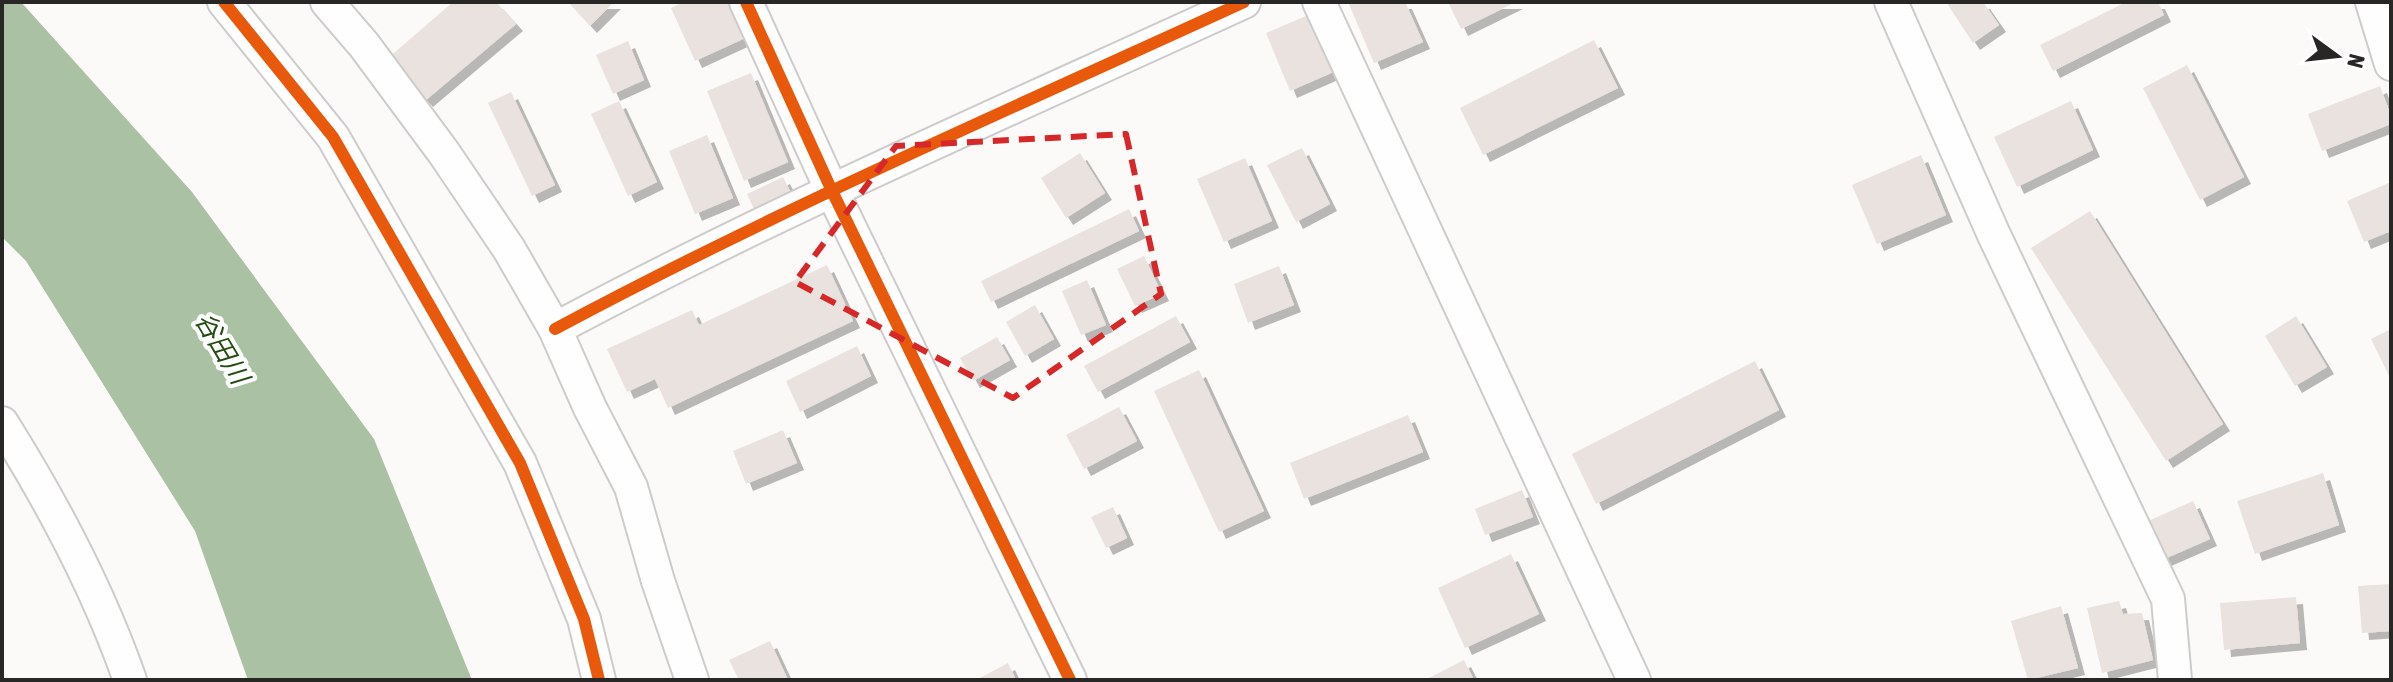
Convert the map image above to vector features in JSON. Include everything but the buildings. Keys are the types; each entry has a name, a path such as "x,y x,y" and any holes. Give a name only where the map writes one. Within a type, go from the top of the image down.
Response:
{"street":[{"path":"224,2 333,137 520,463 584,619 599,680"},
{"path":"327,2 364,45 444,153 509,249 555,329 590,408 631,487 692,680"},
{"path":"746,2 832,191 1070,680"},
{"path":"555,329 832,191 1244,2"},
{"path":"1319,2 1541,474 1634,680"},
{"path":"1891,2 1994,235 2168,599 2175,680"},
{"path":"2372,2 2391,64"},
{"path":"2,423 38,480 96,594 130,680"}],"highlighted area":[{"path":"1126,134 1161,294 1013,398 795,282 896,146"}],"water":[{"name":"谷田川","path":"2,2 21,2 192,192 374,439 472,680 248,680 195,531 26,261 2,237"}],"cycle path":[{"path":"224,2 333,137 520,463 584,619 599,680"},
{"path":"746,2 832,191 1070,680"},
{"path":"555,329 811,201 1244,2"}]}
